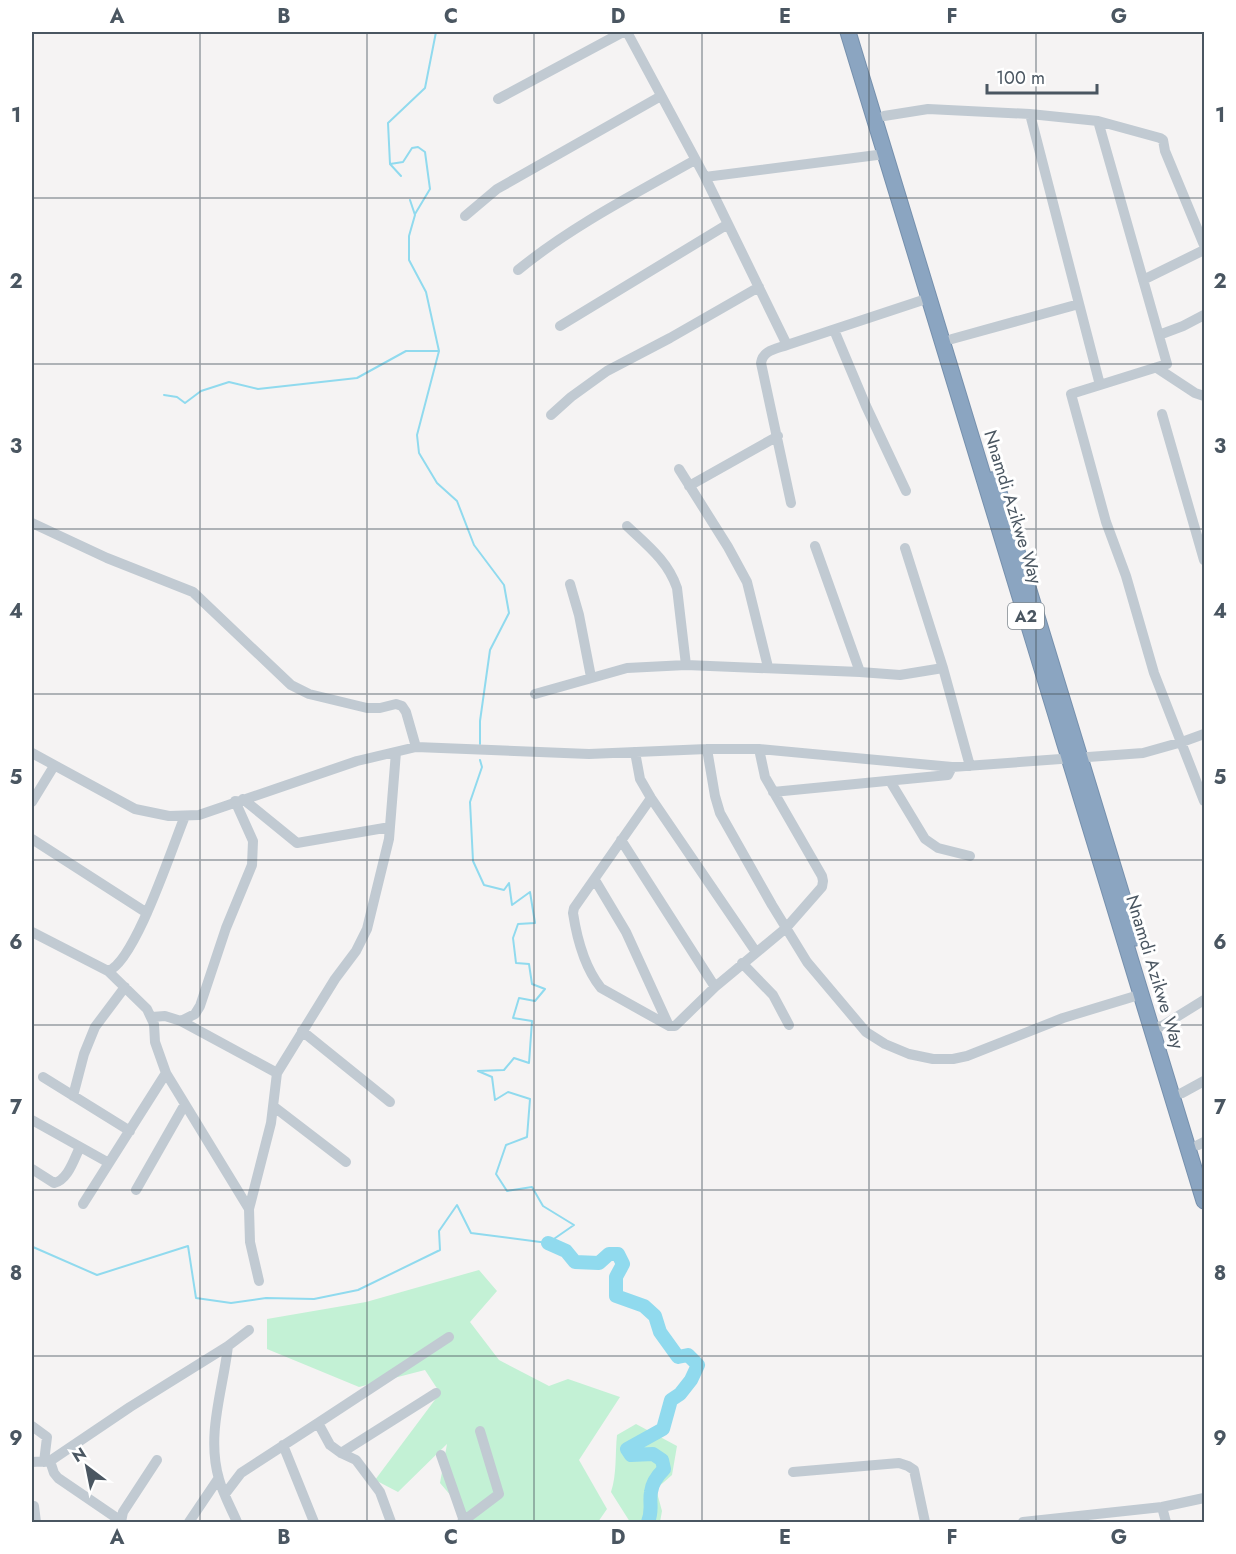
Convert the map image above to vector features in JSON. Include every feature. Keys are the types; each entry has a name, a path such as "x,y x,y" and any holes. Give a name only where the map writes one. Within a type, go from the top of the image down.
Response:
{"highway":[{"name":"Nnamdi Azikwe Way","path":"848,32 1157,1027 1204,1201"},
{"name":"Nnamdi Azikwe Way","path":"858,32 952,339 1142,994 1201,1143 1204,1168"}],"street":[{"path":"498,99 625,32 705,177 788,345"},
{"path":"465,216 506,184 662,96"},
{"path":"884,116 928,109 1030,114 1098,121 1163,140 1164,151 1204,245"},
{"path":"1030,114 1100,385"},
{"path":"1098,121 1167,364 1071,394 1106,522 1126,576 1154,673 1204,801"},
{"path":"705,177 885,154"},
{"path":"518,270 539,252 590,220 695,160"},
{"path":"560,326 728,224"},
{"path":"1143,280 1204,250"},
{"path":"551,415 571,397 608,371 759,287"},
{"path":"791,503 761,363 762,356 788,345 929,298"},
{"path":"952,339 1079,304"},
{"path":"1159,335 1204,315"},
{"path":"834,330 866,406 906,491"},
{"path":"1157,369 1195,393 1204,396"},
{"path":"1162,414 1204,561"},
{"path":"689,486 778,436"},
{"path":"679,469 747,582 768,667"},
{"path":"32,523 107,558 194,592 291,685 309,694 367,708 396,704 402,706 406,712 416,747"},
{"path":"627,526 656,552 674,578 686,665"},
{"path":"815,546 860,672"},
{"path":"905,548 943,668 970,766"},
{"path":"570,584 579,615 591,677"},
{"path":"535,694 627,668 686,665 768,667 900,675 943,668"},
{"path":"32,753 135,809 169,816 185,816 199,815 357,761 416,747 589,754 759,748 952,767 1143,753 1204,734"},
{"path":"651,798 574,908 573,913 583,954 595,980 602,988 669,1026 675,1026 742,963 786,928 822,887 823,881 773,792 764,772 759,748"},
{"path":"707,749 714,796 720,813 786,928 807,962 866,1032 885,1044 909,1054 933,1059 953,1059 967,1056 1063,1018 1142,994"},
{"path":"259,1281 250,1242 249,1209 271,1123 277,1073 362,940 389,839 396,752"},
{"path":"635,752 640,779 651,798 756,952"},
{"path":"32,802 54,766"},
{"path":"773,792 948,775 952,767"},
{"path":"890,781 925,839 938,848 970,856"},
{"path":"239,800 297,843 390,827"},
{"path":"181,1021 195,1014 200,1006 226,928 252,865 253,841 239,800"},
{"path":"108,971 115,969 139,933 185,816"},
{"path":"32,839 147,913"},
{"path":"621,840 715,987"},
{"path":"595,880 626,932 669,1026"},
{"path":"32,932 108,971 152,1017 155,1042 166,1073 249,1209"},
{"path":"742,963 773,995 789,1025"},
{"path":"74,1096 84,1054 95,1027 124,987"},
{"path":"1157,1027 1204,1000"},
{"path":"152,1017 181,1021 277,1073"},
{"path":"302,1031 390,1102"},
{"path":"83,1204 166,1073"},
{"path":"43,1077 130,1131"},
{"path":"1182,1093 1204,1081"},
{"path":"136,1190 185,1104"},
{"path":"273,1106 346,1162"},
{"path":"32,1120 109,1163"},
{"path":"32,1169 54,1183 59,1182 64,1178 80,1147"},
{"path":"32,1462 47,1461 228,1346 249,1330"},
{"path":"225,1494 241,1473 449,1337"},
{"path":"228,1346 220,1386 214,1443 218,1479 237,1522"},
{"path":"341,1453 436,1393"},
{"path":"318,1423 330,1444 341,1453 356,1460 380,1492 391,1522"},
{"path":"32,1426 47,1437 47,1461 58,1478 121,1522 123,1512 157,1460"},
{"path":"441,1455 463,1522 499,1494 480,1431"},
{"path":"283,1445 314,1522"},
{"path":"793,1472 899,1463 908,1466 914,1470 925,1522"},
{"path":"189,1522 218,1479"},
{"path":"1023,1522 1052,1521 1162,1507 1204,1498"},
{"path":"34,1506 36,1522"},
{"path":"1162,1507 1166,1522"}],"green space":[{"path":"479,1270 497,1291 470,1322 499,1360 549,1386 568,1379 620,1397 579,1460 607,1509 598,1522 465,1522 469,1517 440,1483 447,1444 398,1492 375,1480 440,1393 425,1370 359,1387 267,1349 267,1319 366,1302"},
{"path":"636,1424 677,1446 672,1475 656,1489 662,1511 660,1522 630,1522 611,1492 617,1435"}],"waterway":[{"path":"401,176 390,164 388,123 425,88 436,32"},
{"path":"390,164 403,162 412,148 418,147 425,152 430,189 415,214"},
{"path":"410,200 415,215 409,236 409,260 426,292 439,351 417,435 419,453 437,483 457,501 474,545 504,585 509,613 490,650 480,721 480,744"},
{"path":"164,395 177,397 185,403 201,391 229,382 258,389 357,378 406,351 439,351"},
{"path":"32,1250 33,1247 97,1275 188,1246 196,1298 231,1303 266,1298 314,1299 358,1290 440,1250 439,1231 457,1205 471,1233 548,1243 574,1225 543,1206 532,1187 507,1191 496,1174 506,1145 527,1137 530,1099 508,1092 495,1100 492,1077 478,1071 504,1070 514,1058 529,1063 532,1021 513,1018 519,998 535,1001 545,989 532,984 529,964 516,963 513,938 518,924 535,923 530,892 512,905 509,883 504,890 484,885 473,861 470,802 482,767 480,760"},
{"path":"548,1243 566,1251 575,1262 599,1263 609,1254 618,1254 623,1264 616,1277 616,1296 644,1306 655,1316 660,1332 678,1357 688,1355 698,1365 691,1380 680,1394 671,1400 663,1429 627,1449 631,1455 653,1454 662,1460 664,1469 652,1489 648,1522"}]}
